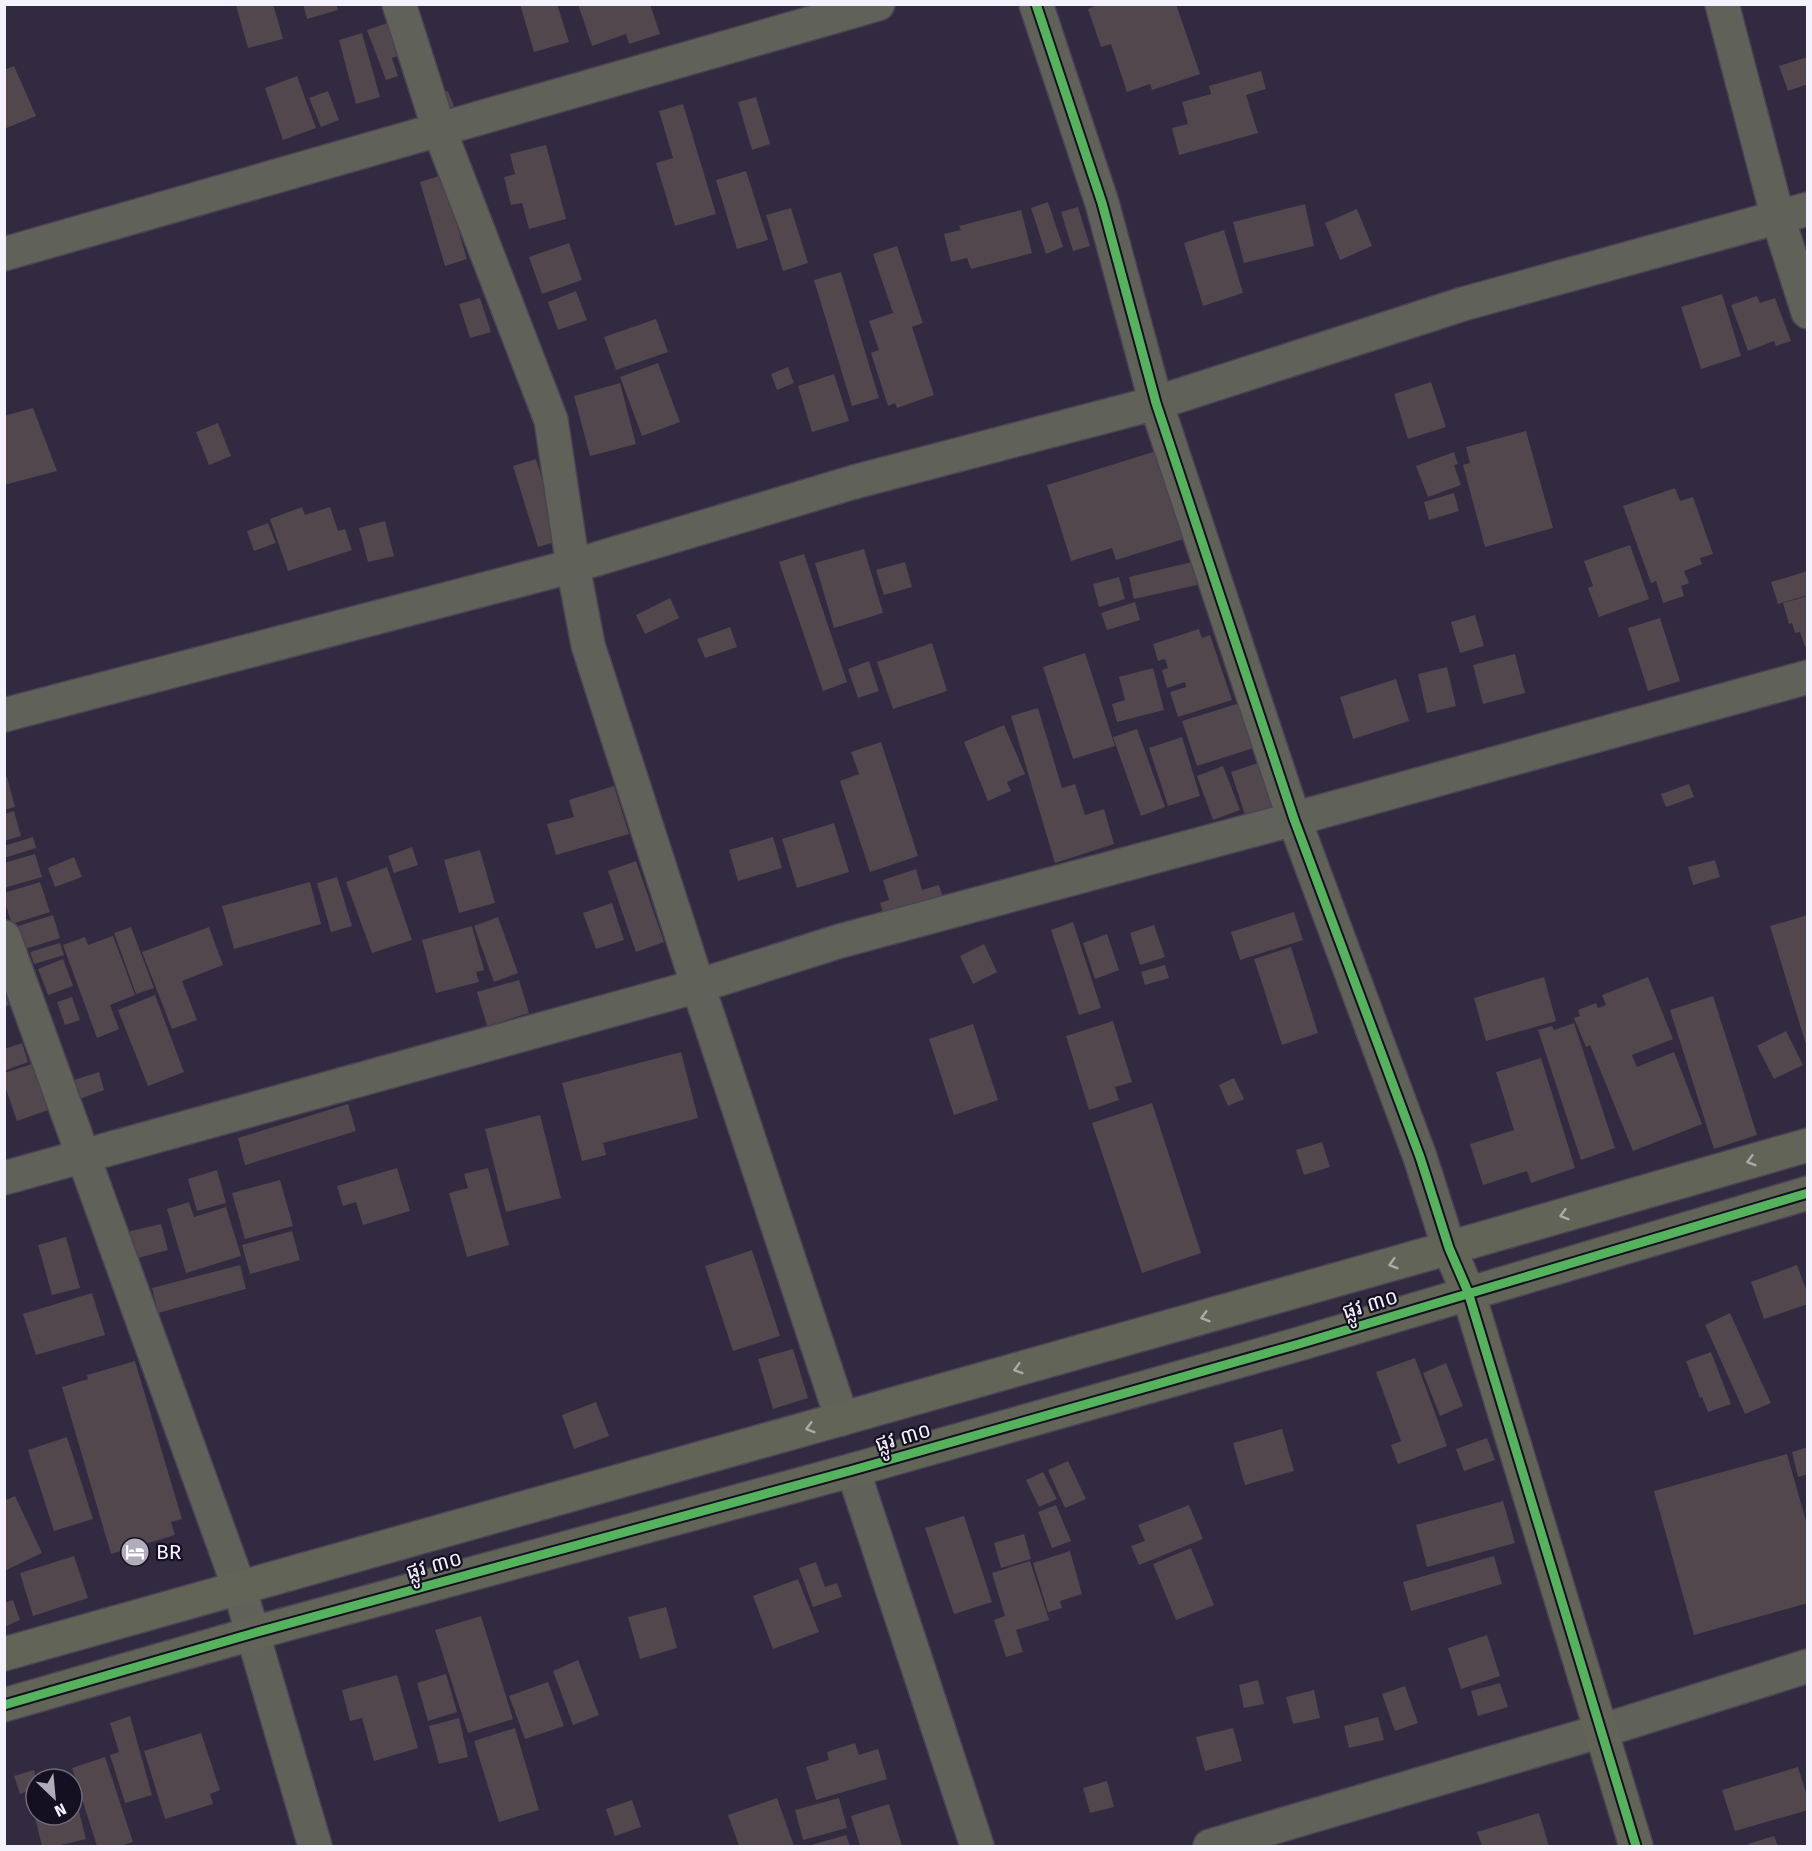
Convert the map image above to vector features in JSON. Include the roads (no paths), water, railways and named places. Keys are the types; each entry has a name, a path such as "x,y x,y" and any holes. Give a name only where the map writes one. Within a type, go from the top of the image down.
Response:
{"street":[{"path":"399,4 439,129 551,420 573,566 588,645 698,986 842,1419"},
{"path":"4,254 878,4"},
{"path":"1036,4 1102,203 1156,403 1294,819 1420,1157 1449,1248 1468,1292 1636,1846"},
{"path":"1722,4 1793,213 1808,312"},
{"path":"4,715 573,566 854,482 1156,403 1463,304 1793,213"},
{"path":"4,1178 698,986 840,941 1808,677"},
{"path":"4,937 239,1587 315,1846"},
{"name":"ផ្លូវ ៣០","path":"4,1654 1808,1145"},
{"name":"ផ្លូវ ៣០","path":"4,1705 254,1633 853,1470 1288,1347 1808,1193"},
{"path":"853,1470 977,1846"},
{"path":"1210,1846 1601,1731 1808,1666"}],"place":[{"name":"BR","path":"135,1552"}]}
